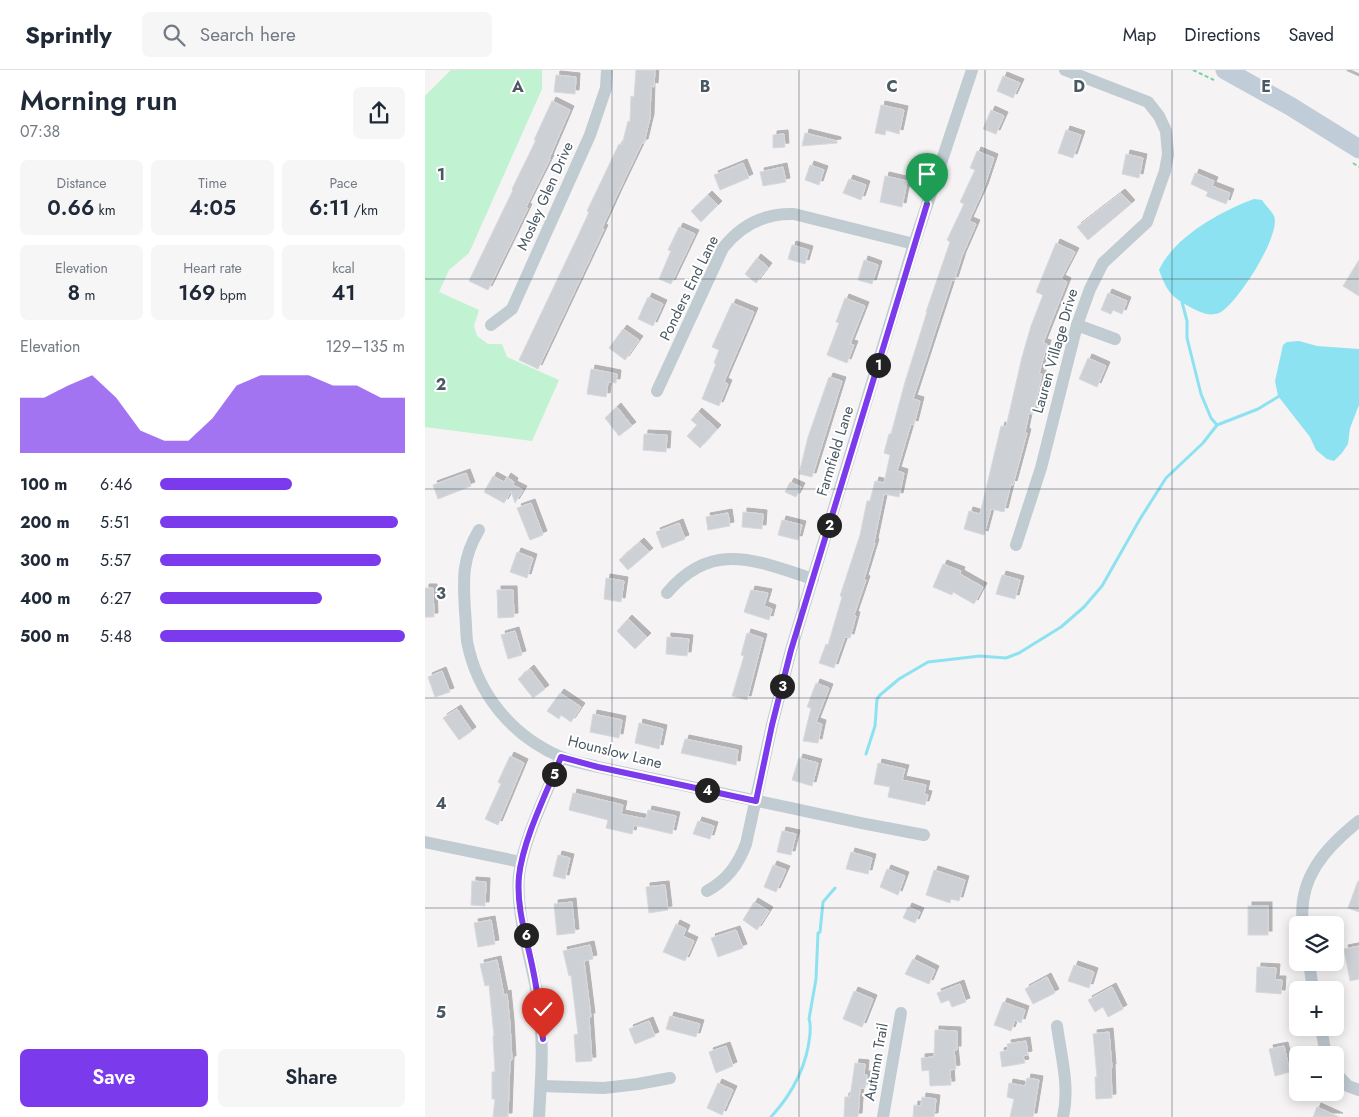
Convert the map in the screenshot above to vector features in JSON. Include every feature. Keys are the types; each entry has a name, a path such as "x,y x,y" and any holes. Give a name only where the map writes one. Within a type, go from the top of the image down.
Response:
{"street":[{"name":"Mosley Glen Drive","path":"491,325 512,309 590,135 605,88 607,70"},
{"name":"Farmfield Lane","path":"707,891 728,876 742,853 750,828 780,693 813,580 914,244 971,70"},
{"name":"Lauren Village Drive","path":"1016,544 1041,468 1077,325 1090,289 1103,263 1147,222 1154,207 1168,154 1166,131 1159,116 1148,102 1065,70"},
{"path":"1225,70 1290,106 1359,149"},
{"name":"Ponders End Lane","path":"657,392 723,248 732,236 743,227 762,218 778,214 794,214 914,244"},
{"path":"1077,325 1115,340"},
{"name":"Hounslow Lane","path":"479,530 465,564 467,639 477,672 494,706 507,721 540,746 561,757 598,767 925,835"},
{"path":"667,593 674,584 693,569 720,559 738,558 755,561 813,580"},
{"path":"539,1117 543,1039 533,970 520,909 519,877 525,846 561,757"},
{"path":"1303,916 1303,899 1313,872 1328,848 1359,821"},
{"path":"425,842 521,862"},
{"name":"Autumn Trail","path":"883,1117 901,1013"},
{"path":"1057,1026 1066,1086 1063,1117"},
{"path":"541,1086 604,1088 670,1078"},
{"path":"1344,1082 1348,1086 1359,1090"}],"green space":[{"path":"451,70 542,70 542,89 469,253 449,270 439,292 479,310 474,326 477,336 488,344 502,344 507,357 559,380 532,441 425,427 425,96"}],"water":[{"path":"1254,199 1262,200 1274,216 1275,225 1265,253 1246,284 1227,308 1219,313 1211,314 1197,311 1178,300 1167,288 1159,270 1166,258 1187,236 1213,218"},
{"path":"1299,341 1317,346 1359,349 1359,405 1350,428 1348,444 1334,461 1327,459 1316,450 1310,437 1278,396 1275,381 1283,345 1287,342"}],"building":[{"path":"636,70 655,70 654,87 651,86 650,118 644,143 642,143 618,193 602,228 604,229 538,369 519,360 619,144 622,145 628,121 630,122 631,96 634,97"},
{"path":"556,75 576,77 575,94 554,92"},
{"path":"1003,76 1020,83 1013,98 997,91"},
{"path":"552,101 570,110 550,159 526,207 528,208 488,290 469,281 513,190"},
{"path":"881,105 904,110 899,134 886,130 885,135 875,133"},
{"path":"991,110 1004,116 996,134 983,129"},
{"path":"1066,130 1081,135 1073,158 1058,153"},
{"path":"805,133 837,141 837,143 802,146"},
{"path":"784,134 785,147 773,148 773,135"},
{"path":"977,151 994,158 984,188 969,221 976,224 962,256 954,281 952,280 913,399 920,401 914,425 911,424 897,471 904,473 899,497 884,494 875,543 864,579 866,580 854,615 856,616 850,638 845,637 834,668 819,663 826,644 828,645 842,597 840,596 860,535 867,501 870,501 875,481 884,483 890,455 884,453 889,434 891,434 926,312 950,242 947,240 964,204 960,202 975,170 970,168"},
{"path":"1126,154 1143,158 1139,178 1122,174"},
{"path":"743,163 749,178 720,190 714,175"},
{"path":"810,165 824,170 819,185 805,180"},
{"path":"783,167 786,182 763,186 760,172"},
{"path":"1195,173 1214,181 1212,186 1230,193 1226,204 1206,196 1208,192 1191,184"},
{"path":"885,176 907,181 902,207 880,202"},
{"path":"849,179 866,185 861,200 843,193"},
{"path":"1121,193 1131,204 1088,240 1077,227"},
{"path":"708,195 718,205 701,222 691,211"},
{"path":"679,227 695,234 671,284 659,279 671,251 668,250"},
{"path":"1056,243 1075,252 1061,279 1067,282 1043,343 1047,344 1039,374 1042,374 1033,414 1029,413 1025,432 1027,433 1013,485 1011,484 1004,512 991,509 984,535 964,529 969,511 980,514 1001,426 1006,427 1022,357 1043,295 1036,292"},
{"path":"792,245 809,250 805,264 788,259"},
{"path":"757,258 768,267 756,283 745,274"},
{"path":"864,260 878,265 872,284 858,280"},
{"path":"1359,260 1359,296 1343,286"},
{"path":"1108,293 1127,301 1122,314 1113,310 1111,314 1101,310"},
{"path":"648,297 663,304 653,326 638,319"},
{"path":"845,298 865,306 850,344 854,345 847,363 827,355 839,323 836,322"},
{"path":"732,303 754,312 724,382 728,384 719,406 702,399 716,364 714,363 719,350 712,347"},
{"path":"623,329 639,340 625,360 609,348"},
{"path":"1088,358 1106,366 1097,387 1079,379"},
{"path":"591,369 617,374 616,383 608,382 606,397 587,394"},
{"path":"829,377 842,381 812,477 799,474 808,437"},
{"path":"617,407 632,426 619,436 605,418"},
{"path":"698,412 717,429 700,448 687,436 697,425 691,420"},
{"path":"644,434 667,435 666,452 643,450"},
{"path":"466,473 471,486 438,499 433,485"},
{"path":"493,476 504,482 507,477 514,482 513,485 523,490 515,503 511,491 504,503 484,492"},
{"path":"790,482 801,487 796,497 785,492"},
{"path":"531,503 543,535 530,540 517,508"},
{"path":"743,512 763,514 762,529 742,527"},
{"path":"728,513 730,526 708,530 706,517"},
{"path":"782,520 802,525 798,540 778,535"},
{"path":"679,523 685,539 662,548 656,532"},
{"path":"640,542 649,552 628,570 619,560"},
{"path":"517,552 533,558 527,578 510,572"},
{"path":"943,564 961,571 960,574 983,587 974,604 953,592 952,595 933,587"},
{"path":"1002,575 1020,580 1015,599 996,594"},
{"path":"606,578 624,581 621,602 604,599"},
{"path":"425,588 433,588 434,617 425,617"},
{"path":"497,590 513,590 514,617 498,618"},
{"path":"751,590 768,593 764,606 772,609 769,620 744,612"},
{"path":"628,619 647,637 635,649 617,631"},
{"path":"515,631 522,655 508,659 501,635"},
{"path":"747,633 763,638 747,700 732,696 744,656 741,655"},
{"path":"667,637 689,639 687,656 666,654"},
{"path":"530,669 545,689 533,698 518,679"},
{"path":"442,671 450,692 435,697 428,677"},
{"path":"816,683 829,688 816,722 822,724 818,743 803,741 811,708 807,707"},
{"path":"560,693 581,707 571,722 561,715 559,719 547,711"},
{"path":"457,709 472,731 459,740 443,718"},
{"path":"593,714 622,720 619,738 590,732"},
{"path":"639,723 663,729 659,749 635,743"},
{"path":"685,739 738,750 736,765 681,753"},
{"path":"510,756 524,763 498,825 485,819 501,784 498,782"},
{"path":"799,758 818,763 812,786 792,780"},
{"path":"878,763 905,769 902,780 926,785 924,794 928,795 925,805 888,797 890,787 874,784"},
{"path":"573,793 623,805 621,814 646,819 648,810 676,816 672,834 634,825 632,834 606,828 608,820 569,810"},
{"path":"698,821 714,826 710,839 693,834"},
{"path":"782,831 796,834 791,855 777,852"},
{"path":"851,852 872,858 868,874 846,869"},
{"path":"558,855 570,858 565,879 553,876"},
{"path":"773,865 786,870 776,892 764,887"},
{"path":"887,869 905,876 898,895 880,887"},
{"path":"934,870 965,880 959,901 951,899 950,903 926,895"},
{"path":"472,881 486,882 485,906 471,905"},
{"path":"1359,881 1359,912 1348,908"},
{"path":"665,885 668,910 649,913 646,887"},
{"path":"572,902 575,933 557,935 554,904"},
{"path":"754,902 769,911 757,930 743,920"},
{"path":"1248,906 1268,906 1268,935 1248,935"},
{"path":"908,907 920,912 915,923 903,918"},
{"path":"491,920 495,944 478,947 474,923"},
{"path":"676,924 686,929 683,936 694,941 685,961 663,952"},
{"path":"736,930 743,948 718,957 711,938"},
{"path":"590,945 593,959 584,961 591,1017 589,1017 592,1061 576,1062 574,1035 578,1034 571,975 569,976 563,951"},
{"path":"1359,946 1359,979 1350,981 1344,949"},
{"path":"913,959 935,970 929,984 905,974"},
{"path":"497,960 504,995 507,994 510,1024 512,1060 510,1060 508,1117 493,1117 495,1099 492,1099 492,1072 495,1072 494,1036 489,985 485,986 480,964"},
{"path":"1074,965 1094,972 1089,988 1068,981"},
{"path":"1257,967 1276,968 1275,980 1282,980 1281,994 1256,992"},
{"path":"1047,977 1055,993 1033,1004 1025,989"},
{"path":"960,984 966,1002 952,1007 949,1000 941,1003 937,993"},
{"path":"1112,987 1123,1009 1108,1017 1103,1007 1095,1012 1088,1000"},
{"path":"854,991 873,999 862,1027 843,1019"},
{"path":"1003,1002 1025,1010 1021,1023 1015,1020 1011,1031 994,1025"},
{"path":"670,1016 700,1024 696,1037 666,1029"},
{"path":"649,1021 655,1036 635,1044 629,1029"},
{"path":"935,1030 957,1031 957,1050 954,1050 956,1069 950,1070 951,1085 930,1086 929,1070 922,1071 921,1058 934,1057"},
{"path":"1109,1032 1112,1098 1096,1099 1095,1077 1097,1077 1093,1034"},
{"path":"1026,1041 1028,1055 1023,1056 1025,1063 1002,1067 1000,1052 1008,1050 1007,1044"},
{"path":"726,1046 733,1066 716,1073 709,1052"},
{"path":"1284,1046 1289,1072 1275,1076 1269,1049"},
{"path":"855,1063 865,1064 864,1075 867,1075 865,1088 860,1088 858,1117 844,1117 845,1097 850,1097"},
{"path":"1027,1078 1039,1080 1033,1117 1010,1117 1014,1099 1007,1097 1009,1083 1025,1086"},
{"path":"718,1083 733,1090 722,1115 707,1108"},
{"path":"922,1097 936,1099 934,1117 913,1117 914,1105 921,1106"},
{"path":"1317,1107 1339,1117 1313,1117"}],"waterway":[{"path":"1184,300 1182,302 1187,321 1187,338 1201,394 1211,418 1217,425"},
{"path":"866,754 875,726 877,699 880,695 899,679 928,662 980,656 1006,658 1019,653 1061,627 1084,607 1102,586 1166,478 1203,443 1217,425 1258,409 1281,395"},
{"path":"771,1117 792,1089 806,1057 810,1034 809,1019 816,979 818,933 820,932 823,902 835,888"}],"railway":[{"path":"1348,70 1359,75"}],"route":[{"path":"543,1039 533,970 520,909 519,877 525,846 561,757 598,767 756,801 772,725 791,650 927,204"}]}
